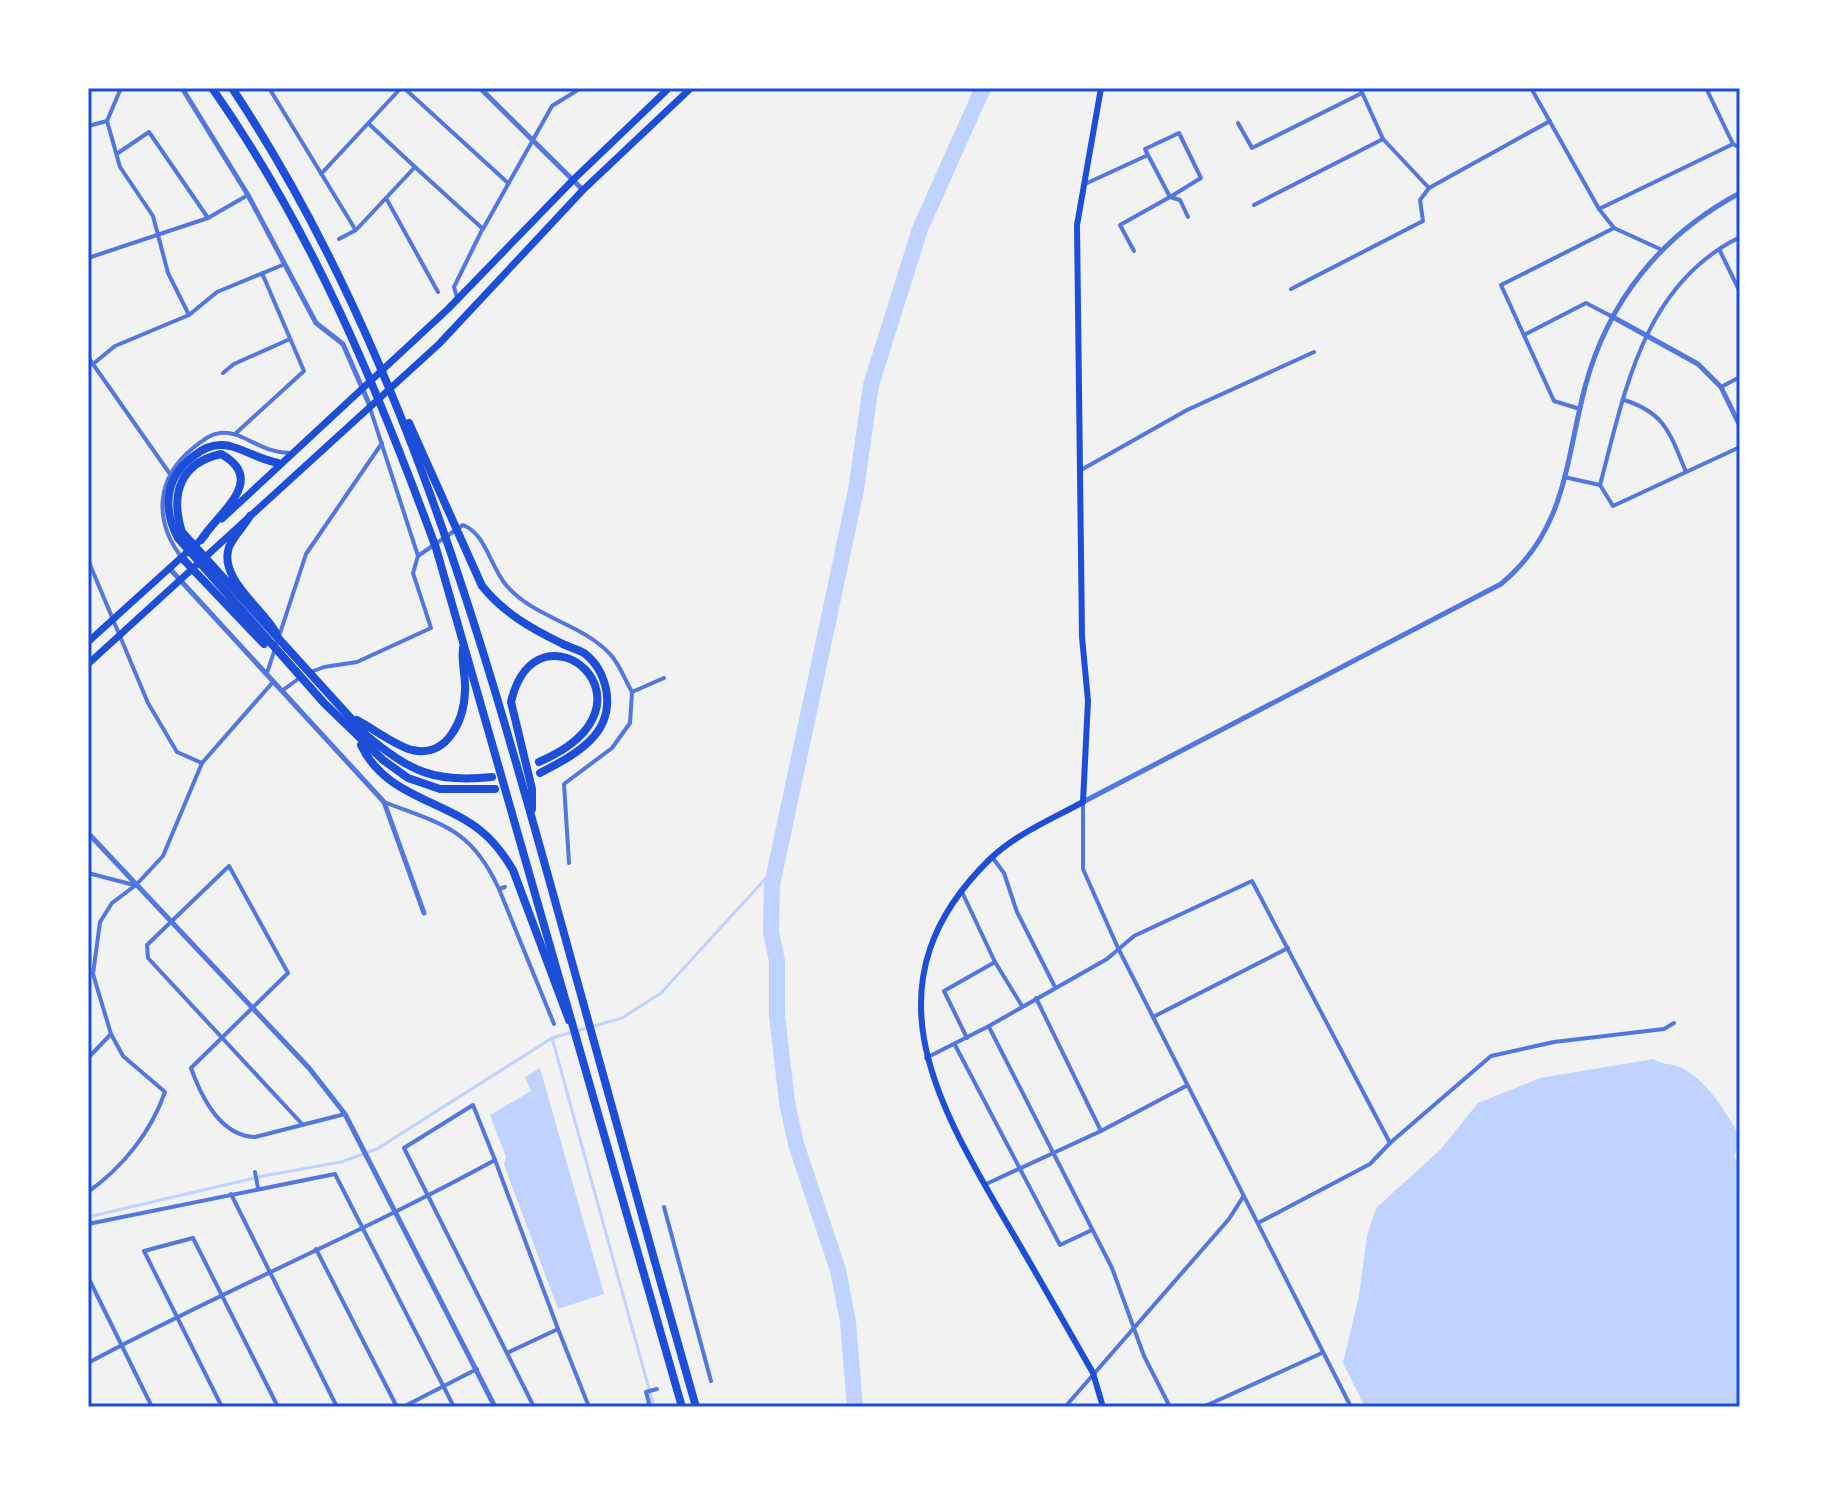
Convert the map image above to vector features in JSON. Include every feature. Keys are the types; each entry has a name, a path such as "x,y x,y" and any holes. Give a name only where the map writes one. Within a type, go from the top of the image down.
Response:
{"highway":[{"path":"212,88 307,240 395,435 436,548 682,1407"},
{"path":"232,88 287,177 359,317 447,540 532,819 696,1407"},
{"path":"88,642 182,558 278,463 457,301 574,179 669,88"},
{"path":"88,664 439,344 583,190 691,88"},
{"path":"386,379 425,456 469,564 499,606 518,620 583,653 603,675 608,703 599,732 570,757 540,773"},
{"path":"278,463 254,458 230,446 207,446 180,467 168,494 170,523 283,658 359,741 408,778 440,789 495,789"},
{"path":"201,540 239,490 241,473 236,462 221,454 204,458 186,472 177,491 180,535 366,735 410,768 432,777 456,781 492,777"},
{"path":"250,516 229,548 229,565 238,584 271,623 281,642"},
{"path":"182,558 248,630 283,658"},
{"path":"350,715 410,749 429,751 447,742 461,721 465,690 464,643"},
{"path":"532,819 532,789 511,702 514,688 528,666 541,658 563,656 584,665 593,678 598,689 596,708 589,729 557,754 539,762"},
{"path":"359,741 369,762 398,789 479,830 499,849 518,883 566,1004"}],"main road":[{"path":"1101,88 1077,225 1082,637 1088,701 1083,802 1025,833 992,857 961,891 940,928 925,974 921,1029 926,1058 951,1127 1093,1373 1103,1407"}],"street":[{"path":"121,88 107,121 120,167 153,216 168,273 189,315"},
{"path":"130,88 140,88"},
{"path":"182,88 248,195 316,323 343,344 370,406 418,556 413,573 431,628 357,662 324,667 306,674 283,690"},
{"path":"269,88 356,230"},
{"path":"321,174 402,88 508,183"},
{"path":"480,88 583,190"},
{"path":"567,88 572,93"},
{"path":"457,301 454,287 532,140 552,106 581,88"},
{"path":"1531,88 1599,209 1614,228 1660,249"},
{"path":"1706,88 1733,144 1740,148"},
{"path":"1238,123 1252,148 1361,90 1383,139 1429,188"},
{"path":"88,126 107,121"},
{"path":"1291,289 1423,221 1420,200 1429,188 1550,121"},
{"path":"369,124 483,229"},
{"path":"117,153 149,132 208,218"},
{"path":"1134,251 1120,225 1170,197 1201,178 1179,133 1145,149 1170,197 1180,200 1188,217"},
{"path":"1254,205 1383,139"},
{"path":"1599,209 1733,144"},
{"path":"1083,185 1148,155"},
{"path":"339,239 356,230 415,167"},
{"path":"1351,1407 1118,948 1083,869 1083,802 1501,584 1541,544 1553,518 1580,409 1611,316 1660,249 1695,220 1740,193"},
{"path":"88,258 208,218 248,195"},
{"path":"386,198 438,292"},
{"path":"1580,409 1554,401 1501,285 1614,228"},
{"path":"1600,485 1631,365 1662,305 1699,266 1740,237"},
{"path":"1720,250 1740,292"},
{"path":"93,364 115,346 189,315 217,292 287,264"},
{"path":"235,434 304,371 262,273"},
{"path":"1524,335 1586,303 1698,364 1721,387 1740,426"},
{"path":"223,373 234,364 290,339"},
{"path":"1081,470 1187,410 1314,352"},
{"path":"88,357 170,474"},
{"path":"1721,387 1740,377"},
{"path":"1622,400 1645,407 1665,424 1686,472"},
{"path":"182,558 163,520 163,486 170,474 207,437 235,434 275,454 291,453"},
{"path":"267,673 306,554 382,443"},
{"path":"1564,477 1600,485 1613,506 1740,447"},
{"path":"418,556 463,525 475,530 506,584 532,608 589,636 612,655 632,692 630,723 612,748 562,789 569,863"},
{"path":"88,560 118,639 148,703 177,752 202,763"},
{"path":"170,569 384,802 424,913"},
{"path":"632,692 664,678"},
{"path":"88,1192 127,1159 158,1113 165,1092 123,1056 111,1034 90,976 100,922 112,903 136,885 163,856 202,763 274,680"},
{"path":"384,802 447,827 484,857 502,888 554,1024"},
{"path":"88,833 309,1068 345,1114 495,1407"},
{"path":"992,857 1004,873 1017,912 1055,987"},
{"path":"303,1125 223,1037 148,958 147,945 229,866 288,973 252,1007 223,1037 191,1068 199,1089 221,1123 243,1137 303,1125 345,1114"},
{"path":"88,873 136,885"},
{"path":"926,1058 1107,959 1134,936 1252,881 1390,1143"},
{"path":"961,891 995,962 1022,1006"},
{"path":"1153,1017 1288,948"},
{"path":"967,1038 944,991 995,962"},
{"path":"1036,998 1101,1131"},
{"path":"1258,1223 1370,1164 1491,1056 1554,1042 1664,1029 1674,1023"},
{"path":"989,1026 1112,1268 1133,1329 1170,1407"},
{"path":"88,1058 111,1034"},
{"path":"954,1044 1060,1245 1092,1230"},
{"path":"984,1185 1101,1131 1187,1085"},
{"path":"534,1407 404,1148 473,1105 589,1407"},
{"path":"88,1363 269,1270 428,1197 495,1160"},
{"path":"255,1172 258,1188"},
{"path":"88,1224 335,1174 454,1407"},
{"path":"231,1194 337,1407"},
{"path":"1065,1407 1229,1219 1243,1197"},
{"path":"664,1207 711,1381"},
{"path":"222,1407 144,1251 193,1238 278,1407"},
{"path":"316,1248 397,1407"},
{"path":"88,1277 152,1407"},
{"path":"507,1353 558,1329"},
{"path":"1203,1407 1322,1353"},
{"path":"403,1407 477,1369"},
{"path":"650,1407 646,1392 657,1389"}],"water":[{"path":"1654,1059 1687,1070 1696,1077 1722,1107 1740,1137 1734,1157 1740,1166 1740,1407 1365,1407 1343,1363 1359,1296 1367,1236 1376,1208 1440,1150 1478,1103 1540,1078"},
{"path":"540,1068 604,1294 558,1309 504,1165 506,1157 490,1115 531,1091 525,1077"}],"waterway":[{"path":"855,1407 848,1322 838,1270 796,1144 787,1102 777,1015 777,961 771,932 772,885 856,490 871,385 920,229 983,88"},
{"path":"88,1217 263,1176 341,1162 377,1149 552,1038 622,1018 661,993 777,866"},
{"path":"552,1038 654,1407"}]}
